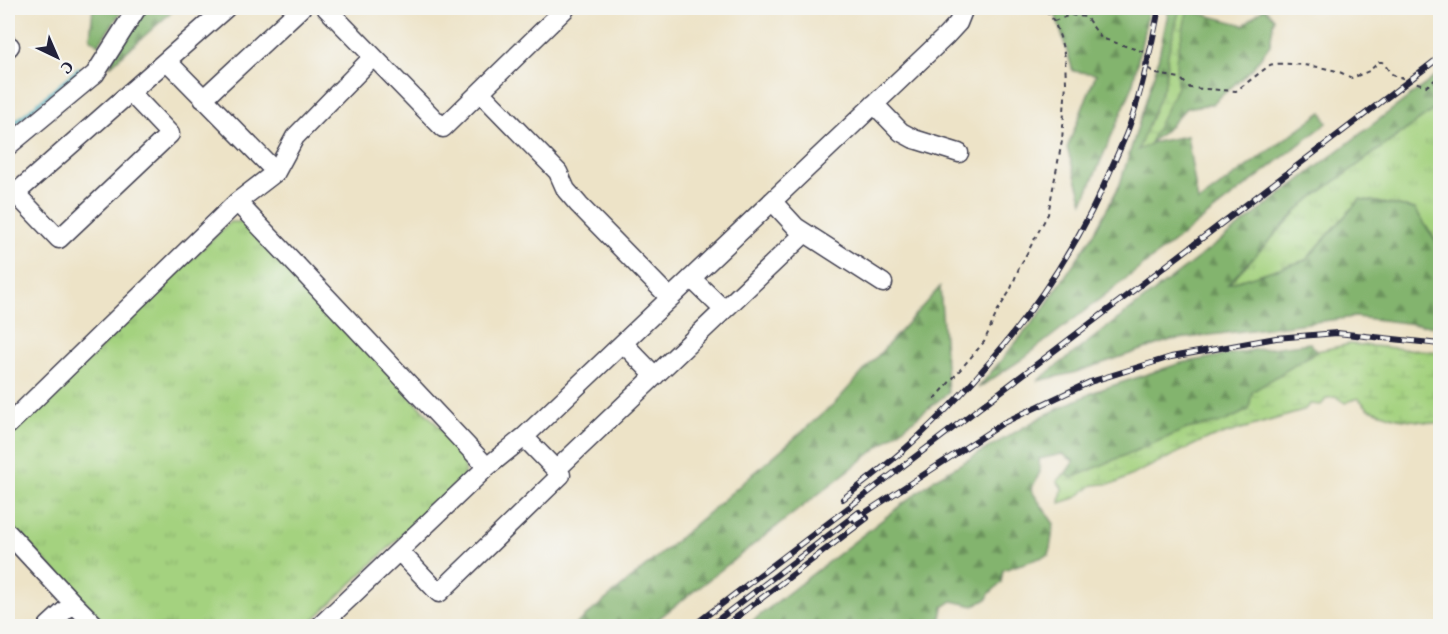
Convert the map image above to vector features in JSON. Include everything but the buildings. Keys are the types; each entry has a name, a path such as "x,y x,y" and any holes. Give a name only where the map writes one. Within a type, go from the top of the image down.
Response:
{"lane":[{"path":"8,146 95,74 136,8"},
{"path":"130,92 170,134 59,239 11,196 226,8"},
{"path":"203,99 301,8"},
{"path":"326,8 442,128 566,8"},
{"path":"320,627 487,467 524,437 874,104 958,23 964,8"},
{"path":"8,426 237,202 276,172 295,137 373,57"},
{"path":"167,61 276,172"},
{"path":"480,92 558,172 566,190 579,205 670,298"},
{"path":"874,104 901,132 914,139 958,153"},
{"path":"772,201 796,227 883,283"},
{"path":"237,202 487,467"},
{"path":"556,470 805,233"},
{"path":"691,278 724,310"},
{"path":"623,343 655,375"},
{"path":"399,551 440,593 561,475 524,437"},
{"path":"8,533 96,627"},
{"path":"48,627 73,603"}],"path":[{"path":"935,399 984,342 1048,214 1062,141 1066,82 1065,57 1054,21 1044,8"},
{"path":"1054,21 1070,15 1086,17 1101,38 1125,47 1138,48 1147,53 1144,65 1156,74 1175,76 1190,88 1236,91 1270,65 1282,63 1333,70 1352,78 1369,71 1382,62 1394,75 1427,86 1440,76"}],"green space":[{"path":"93,8 124,8 98,45 90,38"},
{"path":"139,8 176,8 109,67"},
{"path":"1049,8 1149,8 1132,88 1083,202 1067,148 1096,74 1073,71 1056,16"},
{"path":"1169,8 1198,8 1198,13 1244,25 1264,8 1274,18 1270,45 1252,69 1212,104 1186,108 1150,143 1187,136 1198,202 1322,112 1327,123 1021,360 978,388 1039,315 1093,235 1120,184 1157,65"},
{"path":"1180,8 1188,8 1176,60 1177,87 1149,145 1138,150 1165,83 1168,54"},
{"path":"1440,73 1440,105 1304,204 1228,284 1306,260 1360,199 1415,209 1440,248 1440,327 1355,317 1171,340 1073,373 1037,381"},
{"path":"1440,105 1440,248 1415,209 1360,199 1306,260 1227,285 1304,204"},
{"path":"230,222 244,222 466,455 464,476 307,626 108,626 8,522 8,438"},
{"path":"940,287 948,393 649,626 574,626 835,403"},
{"path":"1310,343 1317,351 1253,392 1249,410 1224,422 1187,429 1072,478 1065,474 1074,461 1062,454 1039,459 1040,472 1031,490 1054,524 1049,555 1003,570 1001,583 987,599 974,606 952,601 943,607 941,618 932,626 746,626 936,478 1045,415 1096,391 1181,363"},
{"path":"1350,344 1440,352 1440,424 1397,418 1369,409 1358,398 1345,403 1336,397 1327,398 1321,405 1310,404 1303,411 1204,440 1116,483 1093,485 1075,498 1060,503 1062,488 1057,481 1065,474 1072,478 1187,429 1224,422 1249,410 1252,392 1317,351"}],"waterway":[{"path":"8,129 79,69"}],"railway":[{"path":"843,499 899,454 948,408 1005,344 1055,274 1097,199 1128,128 1144,77 1159,8"},
{"path":"693,626 1440,57"},
{"path":"854,520 1003,423 1090,382 1171,357 1276,338 1337,333 1440,344"},
{"path":"710,626 859,512"},
{"path":"725,626 867,518"}]}
